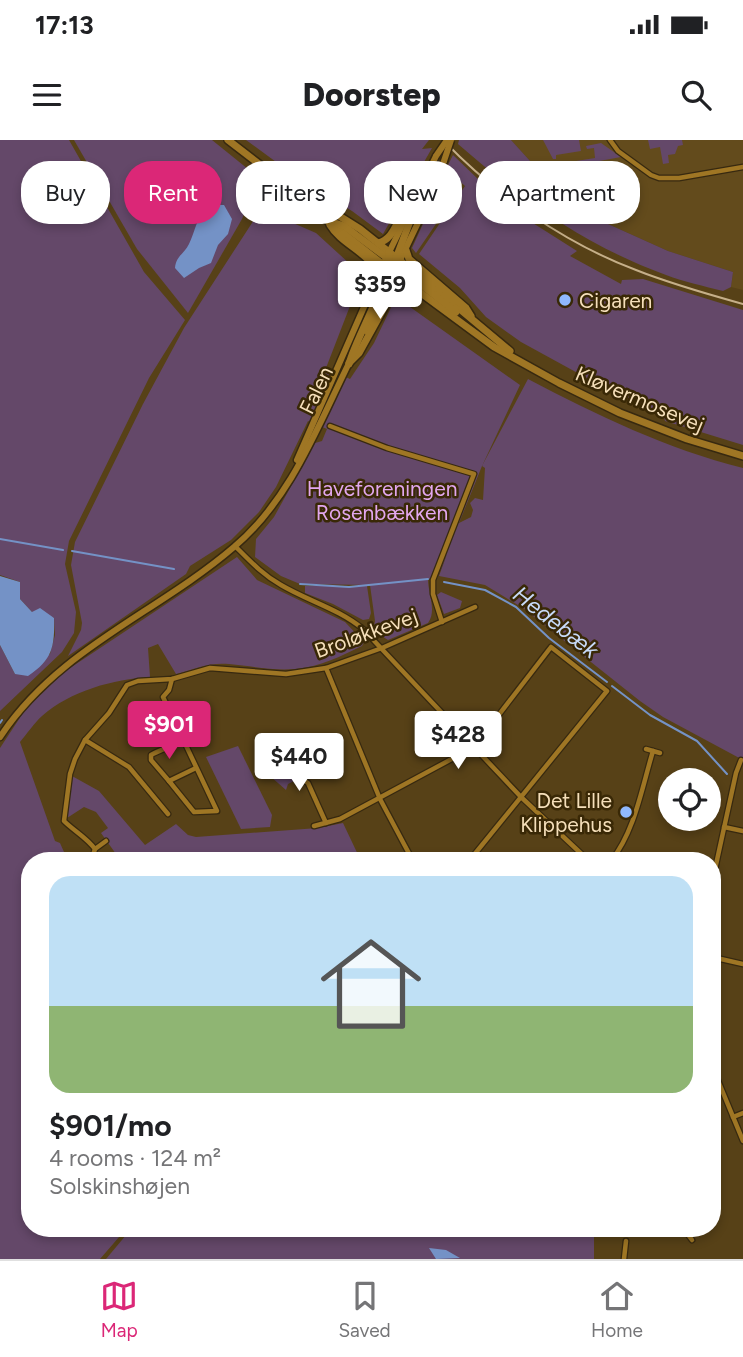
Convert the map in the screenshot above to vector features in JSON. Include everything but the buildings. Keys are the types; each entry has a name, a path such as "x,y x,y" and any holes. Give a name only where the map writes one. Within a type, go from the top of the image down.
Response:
{"main road":[{"name":"Kløvermosevej","path":"228,140 256,161"},
{"name":"Kløvermosevej","path":"350,222 378,243 404,281 484,340 620,414 743,456"},
{"path":"329,224 335,233 375,266 378,275"},
{"name":"Kløvermosevej","path":"332,224 392,263 527,365"},
{"path":"378,243 389,239 397,224"},
{"path":"349,364 354,346 409,224"},
{"path":"406,250 409,259 466,308 477,325"},
{"path":"349,364 359,353 396,286 404,281"}],"street":[{"name":"Falen","path":"434,161 449,140"},
{"name":"Falen","path":"276,500 300,456 378,275 406,250 444,161 449,140"},
{"path":"610,140 618,151 659,178 679,178 743,167"},
{"name":"Falen","path":"0,737 13,717 52,675 235,546 257,524 291,479 349,364"},
{"path":"330,426 387,448 474,474 433,580 433,594 442,622"},
{"path":"235,546 273,580 352,620 382,648 521,797 579,852"},
{"name":"Broløkkevej","path":"94,849 87,838 77,834 64,821 69,775 85,740 109,713 127,685 138,681 172,679 210,668 286,674 326,668 382,648 475,607"},
{"path":"314,826 340,819 474,747 551,647 607,691 478,852"},
{"path":"326,668 380,799 408,852"},
{"path":"172,679 169,690 163,697 217,811 194,812 151,760 151,755 182,739"},
{"path":"85,740 129,766 168,814"},
{"path":"646,749 660,753"},
{"path":"617,852 630,827 653,751"},
{"path":"289,757 299,777 308,783 326,823"},
{"path":"719,852 741,760"},
{"path":"169,781 196,768"},
{"path":"724,827 743,831"},
{"path":"93,852 106,841"},
{"path":"721,959 743,964"},
{"path":"721,1091 743,1141"},
{"path":"733,1117 743,1113"},
{"path":"624,1259 626,1241"}],"shaded area":[{"path":"511,140 743,140 743,290 731,287 733,272 668,251 608,224 640,224 640,161 530,161"}],"green space":[{"path":"0,140 69,140 81,161 21,161 21,224 110,224 110,212 144,272 185,320 149,378 69,541 65,564 76,612 74,633 62,652 0,711 0,645 15,674 50,654 55,635 54,618 32,612 20,599 20,582 0,575"},
{"path":"74,140 212,140 238,161 236,224 239,224 188,313 137,249 110,202 110,161 86,161"},
{"path":"246,140 429,140 422,149 432,148 425,161 364,161 364,220 350,210 350,161 275,161"},
{"path":"459,140 511,140 530,161 479,161 458,144"},
{"path":"543,140 579,140 581,151 556,155 556,159 553,159"},
{"path":"648,140 682,140 683,145 678,146 675,154 668,155 669,163 663,164 660,147 650,149"},
{"path":"601,143 621,157 576,161 595,158 594,148 587,149 586,146"},
{"name":"Cigaren","path":"462,164 476,177 476,224 534,224 577,251 570,256 621,284 622,280 643,279 743,310 743,445 665,421 663,413 605,388 521,342 486,317 460,288 419,254 439,224 462,224 462,190 465,186 462,183"},
{"name":"Haveforeningen Rosenbækken","path":"251,224 295,224 316,233 362,275 326,368 350,379 374,343 396,297 520,385 482,466 528,379 633,430 687,451 743,468 743,760 663,717 523,608 485,585 439,576 447,554 437,578 428,579 432,613 428,623 388,640 377,633 374,626 370,585 300,584 281,576 255,557 256,539 274,517 315,443 322,441 327,429 308,421 276,487 259,512 231,540 190,566 186,574 68,656 82,623 71,565 75,542 184,328","holes":["482,466 485,468 483,500 475,498 470,503 473,510 471,517 459,523"]},
{"path":"370,224 389,224 383,234"},
{"path":"423,224 436,224 416,253 412,248"},
{"path":"563,224 608,224 668,251 733,272 731,287 723,291 680,280 636,263"},
{"path":"237,557 257,580 345,622 364,642 362,646 338,657 304,668 279,669 215,664 176,674 158,644 148,648 150,677 122,680 79,693 42,716 20,742 55,841 60,843 64,852 21,852 21,1237 119,1237 100,1259 0,1259 0,748 25,710 64,672"},
{"path":"305,586 367,586 371,613 369,619 363,620 305,593"},
{"path":"441,592 462,601 460,608 444,614 437,595"},
{"path":"238,746 272,815 270,827 241,829 206,757"},
{"path":"291,766 298,779 288,784 286,790 270,776"},
{"path":"72,776 99,791 145,845 176,824 188,835 196,837 318,828 343,823 357,852 115,852 101,833 108,828 96,812 84,807 67,818"},
{"path":"124,1237 594,1237 594,1259 106,1259"}],"water":[{"path":"224,205 232,219 228,234 218,245 211,263 184,278 175,268 197,224 222,224"},
{"path":"0,576 20,582 20,599 32,612 40,608 54,618 54,637 50,652 42,664 28,676 15,674 0,645"},
{"path":"429,1248 446,1250 460,1258 436,1259"}],"waterway":[{"name":"Hedebæk","path":"0,539 63,550"},
{"name":"Hedebæk","path":"72,551 174,569"},
{"name":"Hedebæk","path":"300,584 349,587 428,579"},
{"name":"Hedebæk","path":"444,582 485,590 516,607 549,638 607,682"},
{"name":"Hedebæk","path":"612,686 650,715 697,741 727,774"}],"railway":[{"path":"443,140 485,180 557,232 609,259 649,275 743,304"}],"place":[{"name":"Cigaren","path":"565,300"},
{"name":"Det Lille Klippehus","path":"626,812"}]}
